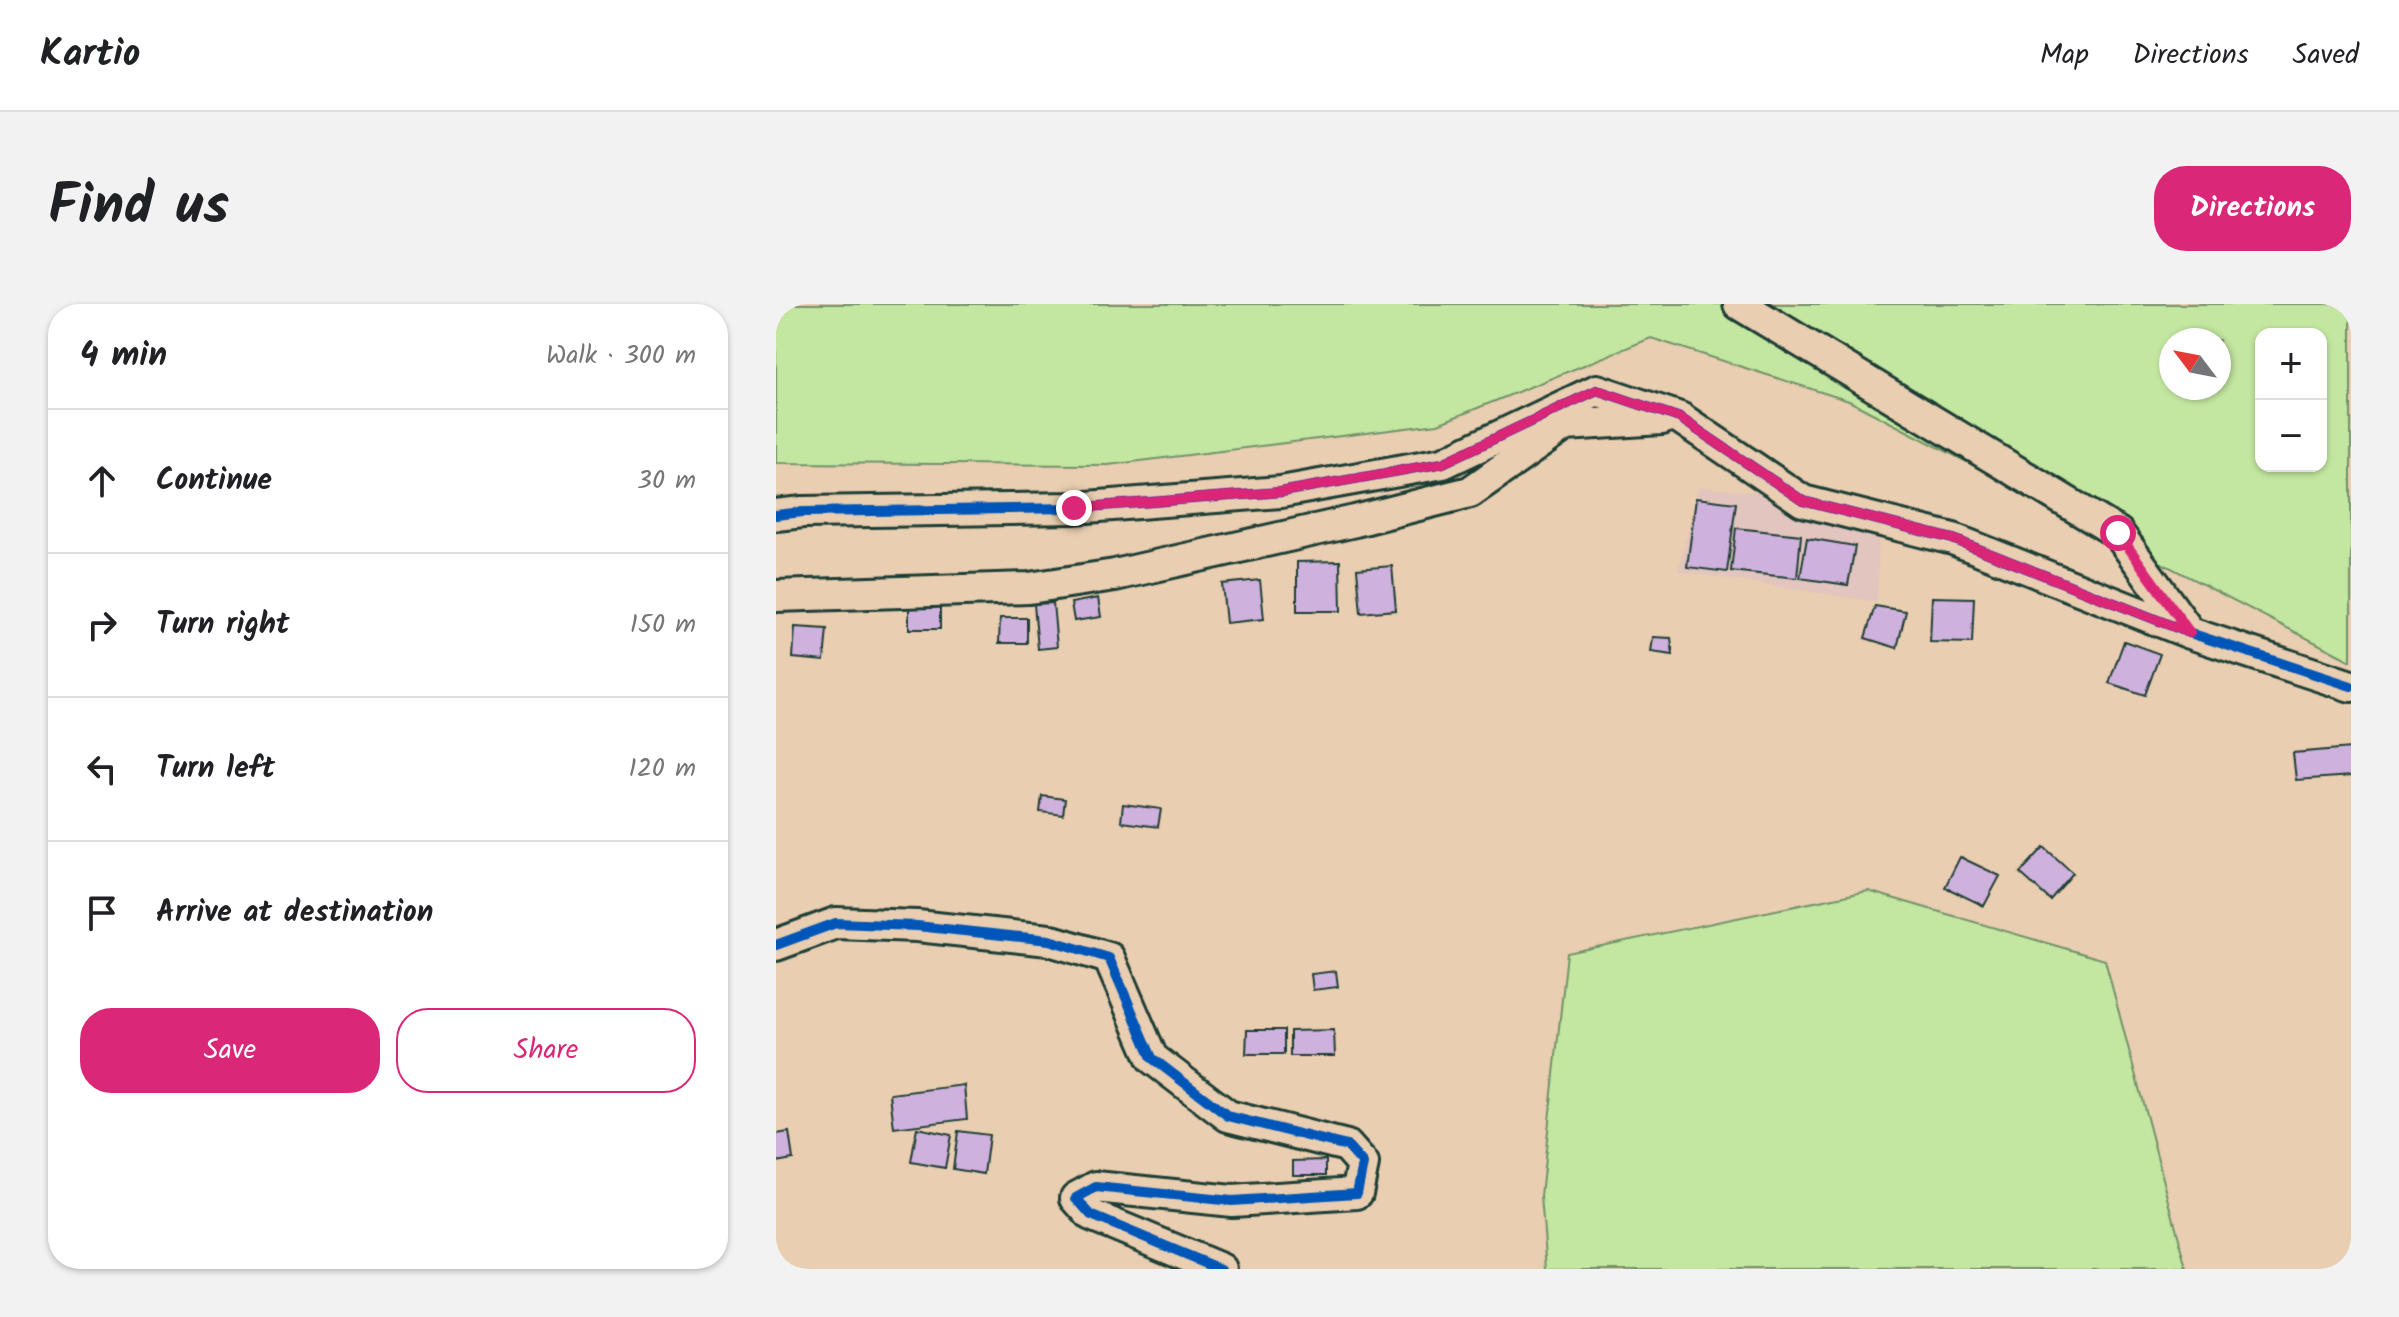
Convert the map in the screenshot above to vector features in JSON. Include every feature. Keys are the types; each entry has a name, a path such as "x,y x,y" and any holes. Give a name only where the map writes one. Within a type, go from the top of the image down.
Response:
{"street":[{"path":"1739,304 2118,533 2190,633"},
{"path":"776,515 1074,508 1281,492 1443,463 1597,390 1680,418 1803,501 1953,539 2190,633 2351,686"},
{"path":"776,596 1029,588 1115,575 1470,492 1565,425 1680,418"},
{"path":"776,945 836,923 917,926 1049,940 1109,958 1152,1058 1228,1116 1347,1146 1363,1164 1357,1193 1232,1201 1096,1187 1076,1198 1091,1215 1221,1269"}],"shaded area":[{"path":"1699,487 1773,494 1879,535 1877,602 1678,571"}],"green space":[{"path":"776,304 2351,304 2351,661 1849,401 1651,338 1438,424 1108,465 776,463"},
{"path":"1868,891 2105,960 2187,1269 1547,1269 1541,1196 1567,953"}],"building":[{"path":"1696,498 1736,503 1727,572 1687,567"},
{"path":"1736,528 1801,535 1797,578 1731,571"},
{"path":"1807,538 1855,546 1848,585 1800,578"},
{"path":"1340,561 1341,611 1297,611 1297,562"},
{"path":"1392,566 1396,610 1361,613 1357,569"},
{"path":"1260,580 1264,619 1226,623 1222,584"},
{"path":"1932,597 1974,598 1972,643 1930,642"},
{"path":"1098,598 1101,617 1074,621 1071,603"},
{"path":"1053,603 1057,647 1038,649 1034,604"},
{"path":"909,606 940,606 940,629 909,629"},
{"path":"1875,606 1906,611 1897,648 1865,638"},
{"path":"1000,618 1027,618 1027,643 999,643"},
{"path":"795,627 827,629 824,661 793,658"},
{"path":"1653,637 1671,638 1673,655 1651,652"},
{"path":"2124,641 2160,654 2145,695 2109,683"},
{"path":"2351,748 2351,776 2296,780 2293,753"},
{"path":"1042,796 1065,799 1063,815 1040,812"},
{"path":"1123,804 1161,809 1158,827 1121,822"},
{"path":"2044,847 2073,873 2050,900 2020,873"},
{"path":"1960,857 2000,876 1984,906 1945,887"},
{"path":"1336,971 1338,987 1313,990 1311,974"},
{"path":"1247,1030 1284,1030 1284,1054 1246,1054"},
{"path":"1334,1030 1335,1056 1290,1056 1290,1031"},
{"path":"964,1085 967,1119 894,1128 890,1094"},
{"path":"917,1128 951,1135 945,1168 911,1162"},
{"path":"958,1131 989,1135 984,1174 953,1169"},
{"path":"789,1132 793,1159 776,1162 776,1134"},
{"path":"1326,1160 1326,1175 1293,1175 1293,1161"}],"cycle path":[{"path":"776,515 1074,508 1281,492 1443,463 1597,390 1680,418 1803,501 1953,539 2190,633 2351,686"},
{"path":"776,945 836,923 917,926 1049,940 1109,958 1152,1058 1228,1116 1347,1146 1363,1164 1357,1193 1232,1201 1096,1187 1076,1198 1091,1215 1221,1269"}],"route":[{"path":"1074,508 1281,492 1443,463 1597,390 1680,418 1803,501 1953,539 2190,633 2118,533"}]}
